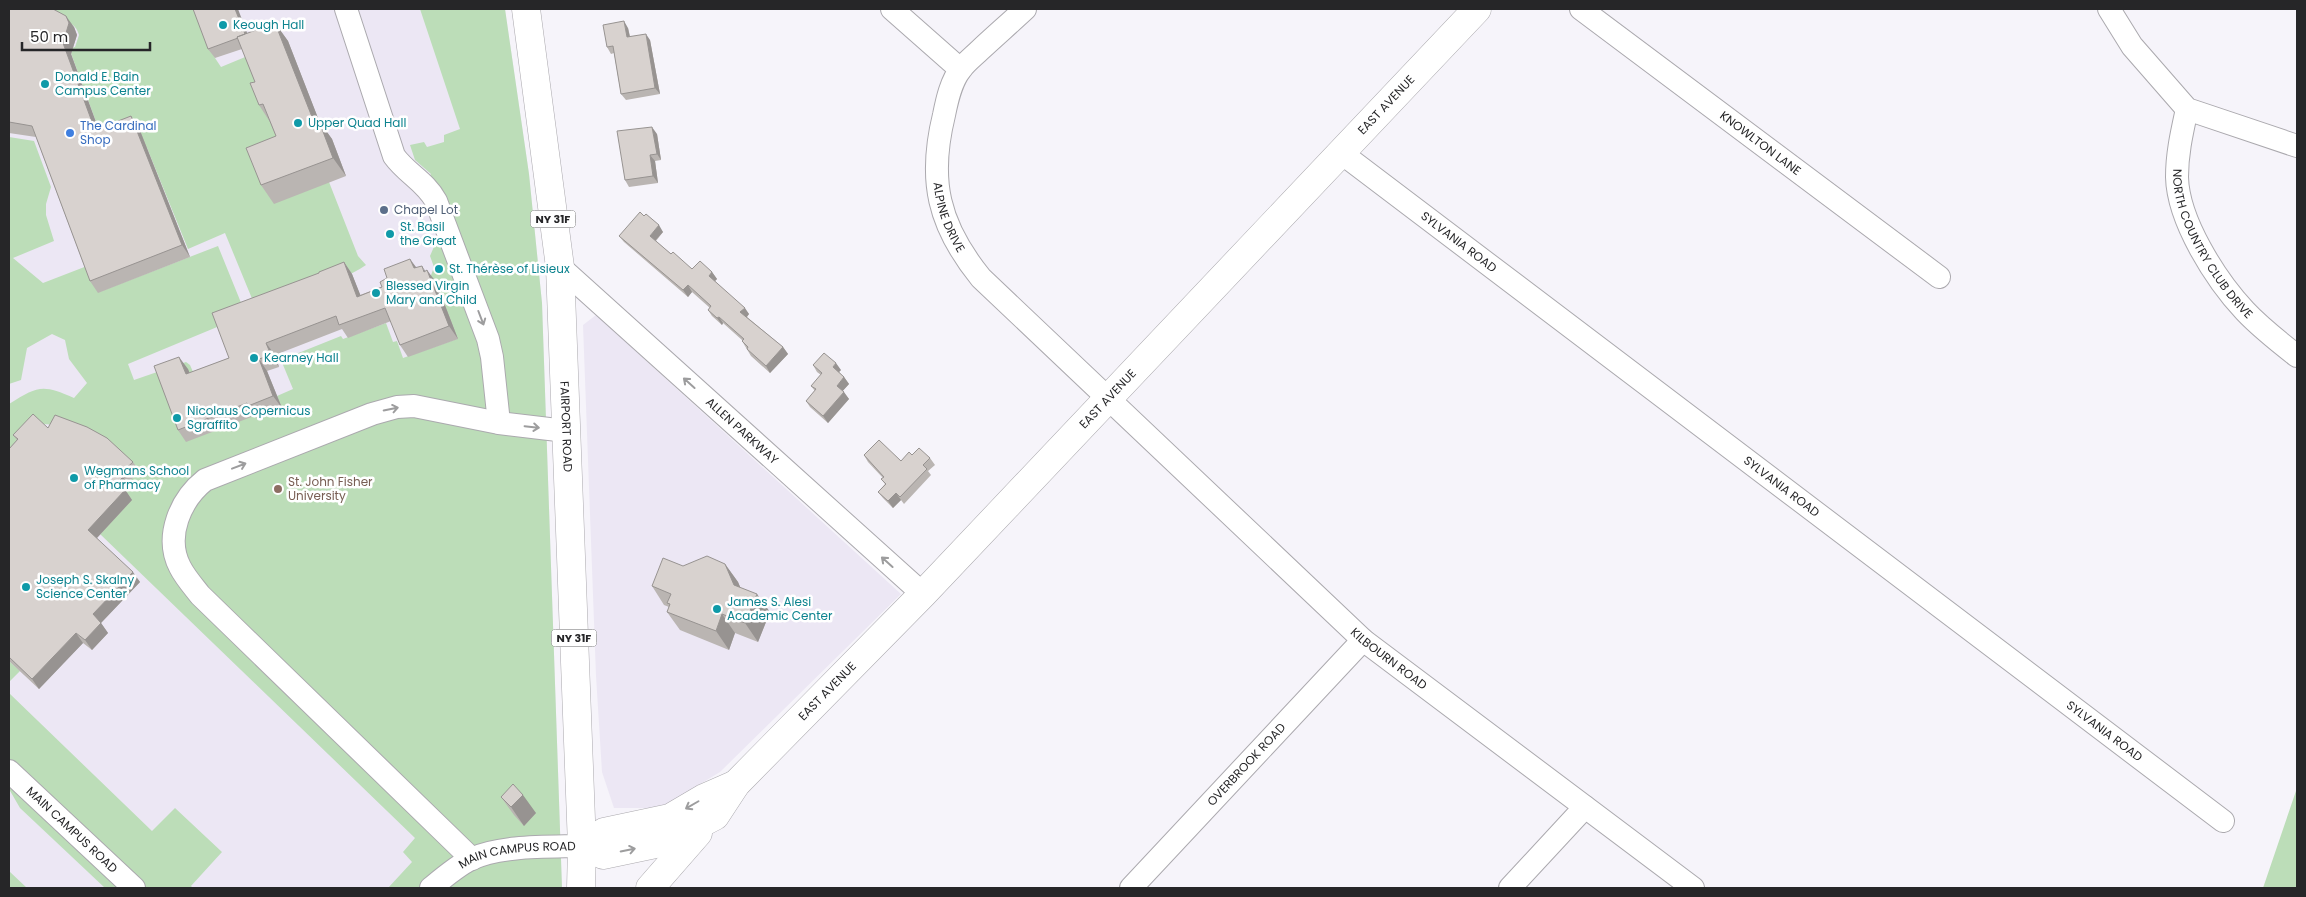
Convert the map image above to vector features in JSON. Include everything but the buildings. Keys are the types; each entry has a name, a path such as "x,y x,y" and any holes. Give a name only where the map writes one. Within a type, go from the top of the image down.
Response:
{"main road":[{"name":"FAIRPORT ROAD","path":"526,9 560,267 582,846"},
{"name":"EAST AVENUE","path":"582,846 603,855 665,842 715,816 736,784 923,594 1109,400 1476,9"},
{"name":"EAST AVENUE","path":"582,846 604,832 670,818 704,798 736,784"},
{"path":"650,888 671,862 715,816"},
{"path":"581,888 582,846"}],"street":[{"path":"346,9 394,156 403,169 429,189 436,201 484,325 492,357 499,423"},
{"path":"892,9 960,69 1025,9"},
{"name":"KNOWLTON LANE","path":"1581,9 1939,277"},
{"path":"2109,9 2132,46 2187,109 2297,146"},
{"name":"ALPINE DRIVE","path":"960,69 949,93 938,140 939,196 951,234 965,258 981,278 1109,400"},
{"name":"NORTH COUNTRY CLUB DRIVE","path":"2187,109 2178,149 2177,178 2181,203 2191,228 2222,284 2244,311 2267,333 2297,356"},
{"name":"SYLVANIA ROAD","path":"1340,152 2223,821"},
{"name":"ALLEN PARKWAY","path":"560,267 923,594"},
{"name":"KILBOURN ROAD","path":"1109,400 1363,640 1693,888"},
{"path":"472,859 226,621 188,581 179,565 175,550 175,531 180,510 196,488 215,475 372,414 414,406 438,409 499,423 566,430"},
{"name":"OVERBROOK ROAD","path":"1131,888 1363,640"},
{"name":"MAIN CAMPUS ROAD","path":"9,771 134,888"},
{"path":"1510,888 1586,807"},
{"name":"MAIN CAMPUS ROAD","path":"431,888 472,859 498,852 527,848 582,846"}],"shaded area":[{"name":"St. John Fisher University","path":"9,9 505,9 529,174 542,303 562,888 9,888"},
{"path":"596,315 901,594 720,772 661,808 614,808 602,772 596,676 583,325"}],"green space":[{"path":"53,9 196,9 215,58 221,67 250,55 329,182 358,256 366,265 326,284 253,301 225,233 188,249 147,148 103,141 69,48 75,47 79,35 78,32 75,26 60,21"},
{"path":"420,9 505,9 529,174 542,303 562,888 388,888 412,862 403,852 415,838 100,534 62,425 40,424 9,456 9,404 34,390 40,389 54,390 74,398 87,383 69,359 65,340 52,334 27,348 21,380 9,384 9,137 34,141 51,187 46,204 46,215 54,241 13,258 43,283 87,266 99,292 218,246 246,315 128,364 134,380 186,362 190,365 197,381 163,378 255,415 281,408 277,396 293,389 281,360 341,336 343,339 386,323 393,342 397,341 403,358 457,339 436,283 430,278 434,267 430,256 436,242 456,234 429,177 431,174 415,160 410,145 424,142 427,147 444,142 444,135 460,129"},
{"path":"9,661 20,671 9,682"},
{"path":"9,693 152,831 175,808 222,852 191,886 193,888 105,888 20,808 9,789"},
{"path":"2297,788 2297,888 2263,888"},
{"path":"9,871 27,888 9,888"}],"place":[{"name":"Keough Hall","path":"223,25"},
{"name":"Donald E. Bain Campus Center","path":"45,84"},
{"name":"Upper Quad Hall","path":"298,123"},
{"name":"The Cardinal Shop","path":"70,133"},
{"name":"Chapel Lot","path":"384,210"},
{"name":"St. Basil the Great","path":"390,234"},
{"name":"St. Thérèse of Lisieux","path":"439,269"},
{"name":"Blessed Virgin Mary and Child","path":"376,293"},
{"name":"Kearney Hall","path":"254,358"},
{"name":"Nicolaus Copernicus Sgraffito","path":"177,418"},
{"name":"Wegmans School of Pharmacy","path":"74,478"},
{"name":"St. John Fisher University","path":"278,489"},
{"name":"Joseph S. Skalny Science Center","path":"26,587"},
{"name":"James S. Alesi Academic Center","path":"717,609"}]}
